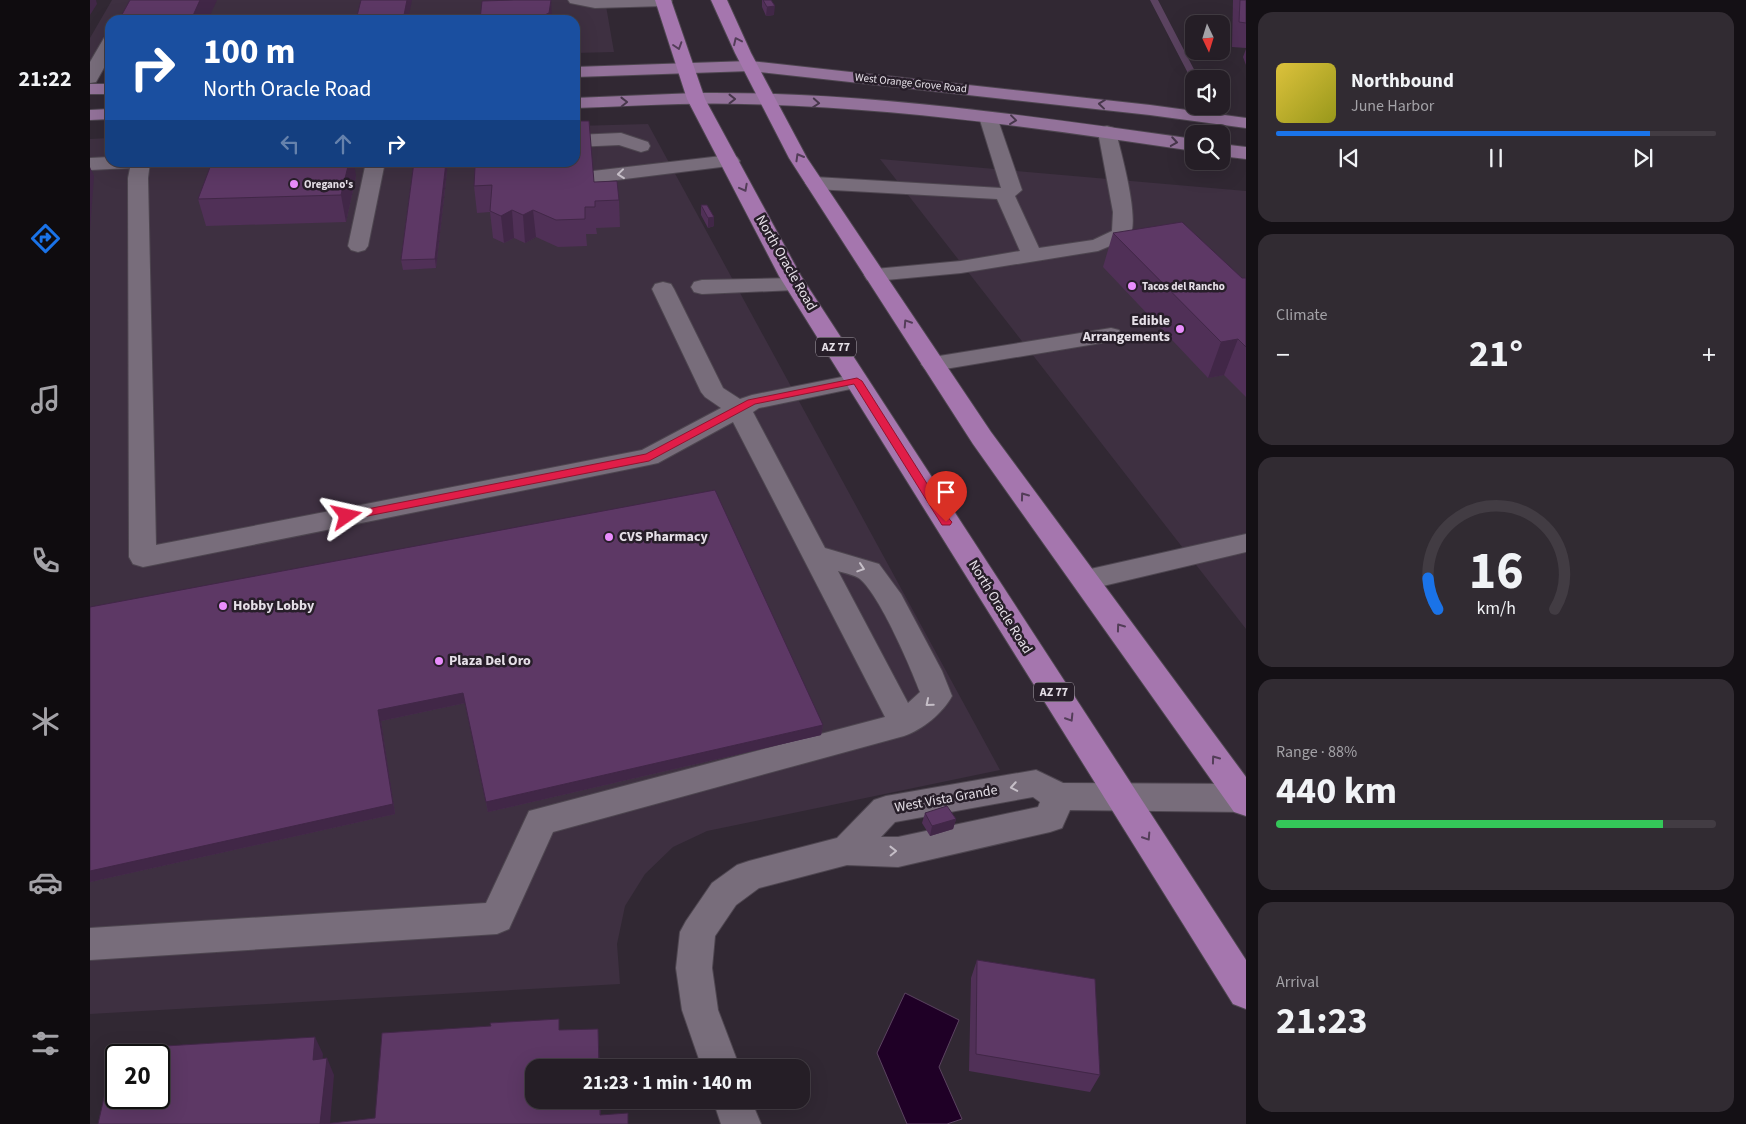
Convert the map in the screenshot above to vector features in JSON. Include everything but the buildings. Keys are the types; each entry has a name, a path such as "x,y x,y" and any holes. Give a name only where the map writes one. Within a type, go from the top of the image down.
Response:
{"highway":[{"path":"719,0 750,66 798,158 933,364 982,438 1245,799"},
{"name":"North Oracle Road","path":"663,1 696,99 796,284 1246,992"}],"main road":[{"name":"West Orange Grove Road","path":"580,72 750,66 1150,110 1246,123"},
{"path":"90,89 105,89"},
{"name":"West Orange Grove Road","path":"580,103 768,99 988,116 1185,145"},
{"path":"90,115 105,114"},
{"path":"1230,151 1246,153"}],"street":[{"path":"576,0 595,3 663,1"},
{"path":"90,78 105,50"},
{"path":"814,183 1004,194 1012,190 988,116"},
{"path":"875,275 961,267 1098,245 1122,234 1123,212 1107,132"},
{"path":"580,141 621,139 641,146"},
{"path":"593,177 730,162"},
{"path":"90,164 105,163"},
{"path":"140,167 138,178 143,557 649,457 752,402 857,381"},
{"path":"358,246 375,167"},
{"path":"495,167 522,175"},
{"path":"1004,194 1032,255"},
{"path":"702,287 796,284"},
{"path":"663,289 713,392 739,409 904,724"},
{"path":"933,364 1111,334"},
{"path":"1086,580 1246,543"},
{"path":"90,944 497,918 541,821 904,724 937,696 927,671 887,594 869,571 814,554"},
{"name":"West Vista Grande","path":"847,850 886,810 1036,784 1059,796 1245,799"},
{"path":"718,1059 700,1010 694,968 698,932 724,894 749,876 847,850 898,852 1050,818 1059,796"},
{"path":"735,1109 741,1124"}],"shaded area":[{"path":"112,0 605,0 614,52 580,53 580,15 105,15 105,65 90,66 90,38"},
{"path":"648,124 1000,770 707,831 673,847 645,874 625,906 617,944 620,984 90,1014 90,139 105,138 105,167 580,167 580,126"},
{"path":"880,159 1246,191 1246,629 979,286"},
{"path":"905,993 959,1020 939,1067 962,1119 947,1124 907,1124 877,1053"}],"waterway":[{"path":"1154,0 1190,70"}],"place":[{"name":"Oregano's","path":"294,184"},
{"name":"Tacos del Rancho","path":"1132,286"},
{"name":"Edible Arrangements","path":"1180,329"},
{"name":"CVS Pharmacy","path":"609,537"},
{"name":"Hobby Lobby","path":"223,606"},
{"name":"Plaza Del Oro","path":"439,661"}],"route":[{"path":"347,516 649,457 752,402 857,381 946,522"}]}
